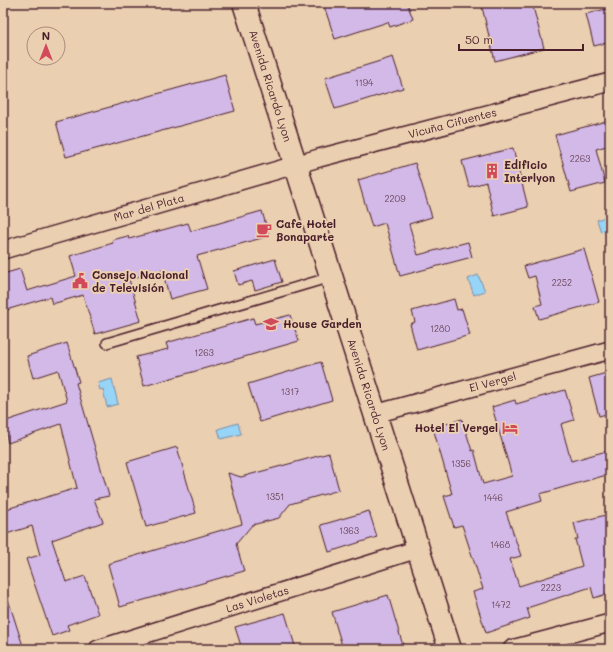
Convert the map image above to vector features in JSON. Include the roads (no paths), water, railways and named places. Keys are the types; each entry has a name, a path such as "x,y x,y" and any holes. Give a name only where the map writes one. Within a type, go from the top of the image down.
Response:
{"street":[{"name":"Avenida Ricardo Lyon","path":"244,3 450,649"},
{"name":"Vicuña Cifuentes","path":"295,165 610,82"},
{"name":"Mar del Plata","path":"3,250 295,165"},
{"name":"El Vergel","path":"375,414 610,350"},
{"name":"Las Violetas","path":"98,649 418,549"},
{"path":"512,649 610,622"}],"lane":[{"path":"107,343 331,277"}],"water":[{"path":"610,215 610,229 601,232 597,220"},
{"path":"478,275 485,291 474,295 468,279"},
{"path":"112,379 118,404 107,407 103,389 100,390 98,383"},
{"path":"238,423 241,434 221,439 218,429"}],"place":[{"name":"Edificio Interlyon","path":"492,171"},
{"name":"Cafe Hotel Bonaparte","path":"264,230"},
{"name":"Consejo Nacional de Televisión","path":"80,281"},
{"name":"House Garden","path":"271,324"},
{"name":"Hotel El Vergel","path":"510,428"}]}
